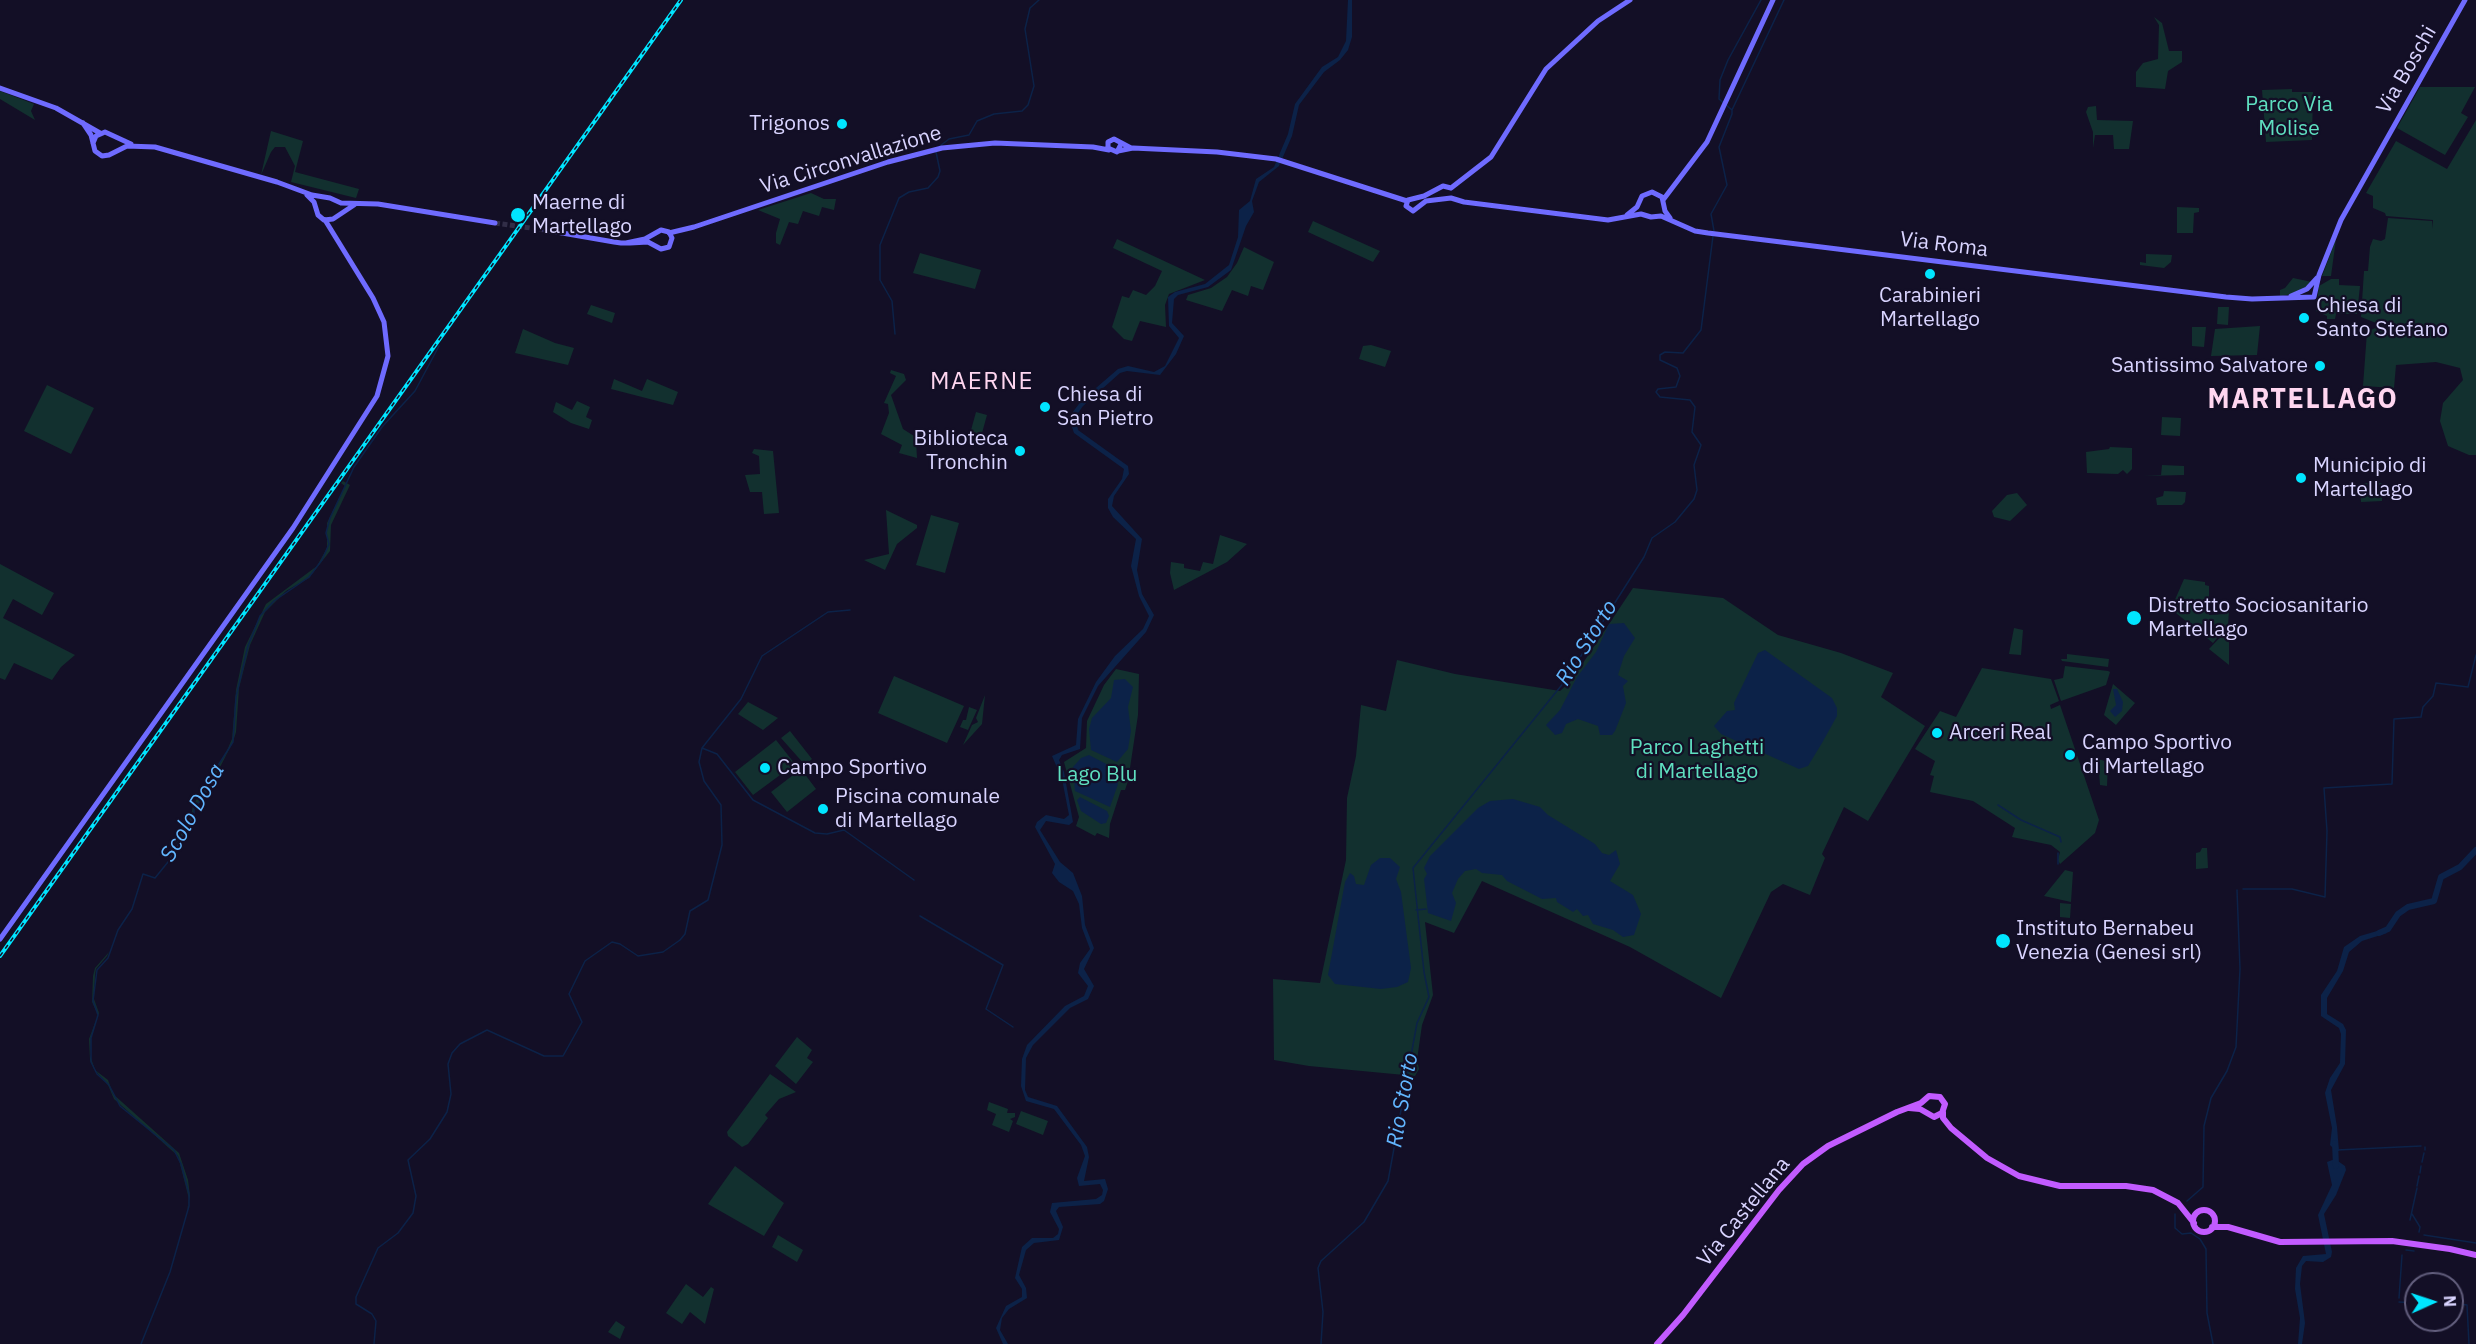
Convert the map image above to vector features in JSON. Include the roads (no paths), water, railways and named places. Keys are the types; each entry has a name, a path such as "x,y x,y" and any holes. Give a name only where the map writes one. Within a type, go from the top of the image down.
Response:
{"main road":[{"path":"1451,188 1491,157 1546,69 1598,21 1630,0"},
{"path":"1663,200 1702,149 1773,0"},
{"name":"Via Boschi","path":"2318,277 2341,220 2466,0"},
{"path":"0,88 77,119 100,133 108,132 136,145 154,147 326,197 336,202 378,204 495,223"},
{"path":"83,123 95,151 100,155 109,155 136,145"},
{"path":"93,143 100,133"},
{"path":"115,137 115,151"},
{"path":"1109,150 1109,141 1116,139 1121,144 1133,148"},
{"name":"Via Circonvallazione","path":"1093,147 1109,141"},
{"name":"Via Circonvallazione","path":"669,233 694,227 888,162 942,148 995,143 1093,147 1118,151"},
{"path":"1118,151 1121,144"},
{"path":"1118,151 1133,148 1233,153 1284,160 1407,201 1443,186 1451,188"},
{"path":"1623,218 1639,204 1644,194 1655,192 1675,182"},
{"path":"1451,188 1451,198"},
{"path":"0,939 288,535 377,396 387,356 384,322 373,298 326,220 318,215 309,196 298,189"},
{"path":"1655,192 1663,200 1664,208 1672,220"},
{"path":"316,207 319,200 326,197"},
{"path":"1407,201 1407,208 1413,211 1426,201 1451,198 1602,220 1644,214 1658,216 1664,208"},
{"path":"333,233 334,217 339,209 336,202"},
{"path":"326,220 358,204"},
{"path":"1639,204 1644,214"},
{"name":"Via Roma","path":"1658,216 1695,231 1714,234 2252,299 2314,297"},
{"name":"Via Circonvallazione","path":"672,241 694,227"},
{"path":"545,230 626,243 654,244 665,249 672,241 669,233 661,230 626,243"},
{"path":"654,244 655,233"},
{"path":"2287,298 2302,292 2318,277"},
{"path":"2302,292 2314,297 2318,277"},
{"path":"1949,1127 1943,1118 1945,1104 1940,1097 1931,1095 1925,1100 1928,1114 1949,1127 1987,1158 2027,1179 2060,1186 2139,1187 2165,1195 2184,1208 2201,1231 2212,1227 2228,1227 2271,1241 2400,1242 2462,1252 2476,1257"},
{"name":"Via Castellana","path":"1657,1344 1683,1315 1763,1210 1803,1164 1828,1146 1925,1100"},
{"path":"1909,1108 1928,1114 1940,1115 1943,1111"},
{"path":"2184,1208 2208,1210 2228,1227"},
{"path":"2194,1223 2199,1211"},
{"path":"2212,1227 2213,1215"}],"water":[{"path":"1348,0 1352,0 1352,37 1348,50 1340,60 1324,72 1299,105 1292,136 1279,166 1259,182 1252,201 1254,212 1246,226 1231,270 1208,287 1178,295 1174,299 1172,323 1184,336 1176,354 1160,375 1127,371 1120,373 1083,406 1076,416 1078,430 1128,466 1129,474 1114,496 1112,506 1142,539 1137,570 1142,594 1154,615 1146,632 1098,686 1082,718 1080,749 1062,755 1059,760 1064,772 1073,822 1069,825 1046,821 1040,830 1060,862 1073,873 1082,896 1085,925 1094,948 1084,969 1094,986 1088,999 1070,1008 1033,1045 1026,1058 1025,1090 1028,1097 1057,1106 1087,1147 1089,1157 1084,1181 1105,1179 1108,1189 1104,1201 1100,1204 1059,1207 1056,1211 1063,1227 1059,1240 1034,1243 1026,1250 1019,1275 1026,1288 1027,1298 1009,1309 1002,1318 1000,1330 1008,1344 1003,1344 996,1328 1006,1306 1022,1297 1022,1289 1015,1278 1022,1247 1032,1238 1053,1238 1058,1234 1059,1229 1050,1212 1052,1203 1096,1199 1102,1195 1103,1190 1100,1184 1079,1186 1077,1178 1085,1156 1081,1145 1054,1109 1026,1101 1021,1086 1022,1059 1027,1045 1065,1006 1084,996 1088,986 1078,973 1080,963 1090,949 1082,928 1079,904 1073,891 1059,882 1052,873 1055,864 1035,827 1037,822 1046,815 1064,819 1069,815 1062,779 1052,756 1076,745 1078,719 1096,682 1115,656 1143,629 1149,616 1139,596 1131,566 1136,539 1113,517 1108,508 1108,499 1122,479 1124,469 1074,433 1071,424 1072,413 1082,400 1118,369 1128,366 1154,372 1165,366 1179,338 1169,326 1168,297 1175,292 1205,284 1229,265 1238,237 1239,210 1250,201 1256,179 1274,167 1288,134 1295,104 1322,67 1338,57 1346,41"},
{"path":"1624,623 1635,638 1624,656 1618,675 1628,681 1623,686 1626,703 1615,731 1612,735 1600,735 1598,726 1578,719 1566,724 1562,733 1555,735 1546,725 1560,710 1577,677 1596,652 1609,624"},
{"path":"1765,650 1832,698 1837,708 1837,716 1808,766 1799,769 1721,734 1714,726 1727,711 1735,710 1734,703 1758,653"},
{"path":"1125,679 1133,687 1128,707 1131,731 1128,749 1117,762 1091,750 1089,729 1092,718 1111,698 1114,680"},
{"path":"2113,689 2117,689 2123,702 2122,711 2115,717 2110,711 2116,705"},
{"path":"1089,755 1114,768 1118,784 1110,807 1075,791 1073,767 1081,758"},
{"path":"1080,797 1107,811 1109,816 1106,823 1101,824 1081,811 1077,800"},
{"path":"1513,799 1540,807 1548,815 1595,844 1602,853 1609,855 1616,850 1620,864 1610,881 1633,895 1641,914 1634,935 1623,937 1613,930 1593,924 1588,915 1583,916 1577,909 1573,912 1557,902 1556,898 1542,899 1507,881 1502,875 1482,873 1476,869 1465,871 1458,879 1452,893 1456,903 1451,921 1428,913 1424,879 1427,874 1424,868 1430,856 1478,808 1490,801"},
{"path":"1380,858 1390,858 1400,867 1396,879 1401,892 1411,968 1408,982 1397,987 1381,989 1335,984 1328,975 1345,882 1350,873 1354,876 1356,884 1364,885 1371,865"},
{"path":"2384,929 2387,933 2362,941 2349,952 2343,971 2327,998 2327,1014 2343,1024 2346,1030 2345,1064 2331,1090 2339,1151 2336,1151 2330,1145 2332,1128 2325,1093 2330,1078 2340,1063 2341,1034 2339,1028 2321,1016 2321,995 2337,971 2344,947 2360,936"},
{"path":"2335,1159 2345,1166 2346,1170 2336,1195 2324,1214 2331,1257 2323,1262 2306,1261 2302,1266 2300,1284 2305,1323 2302,1344 2298,1344 2300,1318 2295,1289 2296,1268 2303,1256 2326,1254 2318,1215 2332,1185 2327,1162"}],"waterway":[{"path":"940,146 949,139 969,135 977,121 994,114 1022,111 1028,105 1034,86 1025,29 1030,8 1039,0"},
{"name":"Rio Storto","path":"1714,231 1711,214 1727,185 1719,147 1732,114 1732,110 1719,99 1720,80 1728,60 1761,0"},
{"path":"1732,110 1784,0"},
{"path":"895,334 892,301 880,280 880,245 899,198 909,192 928,188 938,177 940,171 936,152"},
{"name":"Rio Storto","path":"1321,1344 1323,1312 1318,1268 1321,1261 1364,1222 1388,1181 1417,1023 1429,997 1424,972 1413,868 1565,681 1644,557 1652,538 1675,522 1694,499 1697,490 1694,465 1701,445 1692,432 1695,407 1690,400 1660,397 1656,392 1658,389 1676,387 1680,376 1677,368 1660,360 1660,355 1665,352 1683,353 1701,330 1713,236"},
{"name":"Scolo Dosa","path":"141,1344 170,1272 189,1206 189,1194 181,1164 174,1150 120,1106 109,1085 97,1074 91,1062 91,1038 98,1015 93,1001 97,970 108,958 118,930 132,909 143,874 155,878 168,862 194,816 194,806 203,799 210,778 233,742 236,697 248,646 260,616 274,601 309,577 322,560 329,544 326,533 330,518 354,467 382,427 415,391 439,346"},
{"path":"374,1344 376,1321 372,1314 356,1304 356,1297 378,1248 398,1233 413,1213 416,1196 408,1160 430,1139 447,1112 451,1094 448,1064 452,1053 460,1044 487,1030 544,1056 563,1056 582,1022 569,994 585,961 612,942 620,944 638,956 663,952 680,940 685,934 690,911 708,900 722,845 721,805 704,781 699,762 702,748 741,699 762,656 828,612 850,610"},
{"path":"2243,889 2292,889 2325,897 2327,831 2324,788 2392,784 2394,719 2421,717 2423,707 2433,696 2436,683 2468,687 2476,655"},
{"path":"702,748 717,754 753,800 815,833 827,834 844,830 914,880"},
{"path":"1998,805 2021,820 2060,837 2061,842"},
{"path":"2379,933 2388,929 2398,914 2408,907 2434,901 2441,877 2460,867 2476,850"},
{"path":"2058,853 2058,864"},
{"path":"2187,1201 2203,1187 2204,1126 2211,1098 2227,1071 2236,1047 2240,969 2237,890"},
{"name":"Rio Storto","path":"1416,910 1426,909"},
{"path":"920,916 1003,965 986,1009 1013,1027"},
{"path":"2335,1143 2336,1166"},
{"path":"2337,1150 2421,1146"},
{"path":"2422,1162 2424,1153"},
{"path":"2420,1173 2421,1166"},
{"path":"2417,1186 2419,1176"},
{"path":"2410,1220 2417,1188"},
{"path":"2175,1214 2175,1228 2182,1234 2191,1233 2200,1239 2206,1249 2207,1313 2213,1344"},
{"path":"2412,1214 2420,1227 2419,1232"},
{"path":"2424,1235 2476,1243"},
{"path":"2406,1250 2414,1251"},
{"path":"2399,1298 2402,1255"},
{"path":"2399,1302 2404,1302"},
{"path":"2464,1305 2467,1305 2469,1344"}],"tunnel":[{"path":"495,223 545,230"}],"railway":[{"path":"0,956 681,0"}],"place":[{"name":"Trigonos","path":"842,124"},
{"name":"Maerne di Martellago","path":"518,215"},
{"name":"Carabinieri Martellago","path":"1930,274"},
{"name":"Chiesa di Santo Stefano","path":"2304,318"},
{"name":"Santissimo Salvatore","path":"2320,366"},
{"name":"Chiesa di San Pietro","path":"1045,407"},
{"name":"Biblioteca Tronchin","path":"1020,451"},
{"name":"Municipio di Martellago","path":"2301,478"},
{"name":"Distretto Sociosanitario Martellago","path":"2134,618"},
{"name":"Arceri Real","path":"1937,733"},
{"name":"Campo Sportivo di Martellago","path":"2070,755"},
{"name":"Campo Sportivo","path":"765,768"},
{"name":"Piscina comunale di Martellago","path":"823,809"},
{"name":"Instituto Bernabeu Venezia (Genesi srl)","path":"2003,941"}],"district":[{"name":"MAERNE","path":"982,382"},
{"name":"MARTELLAGO","path":"2303,400"}],"park label":[{"name":"Parco Via Molise","path":"2289,117"},
{"name":"Parco Laghetti di Martellago","path":"1697,760"},
{"name":"Lago Blu","path":"1097,775"}]}
